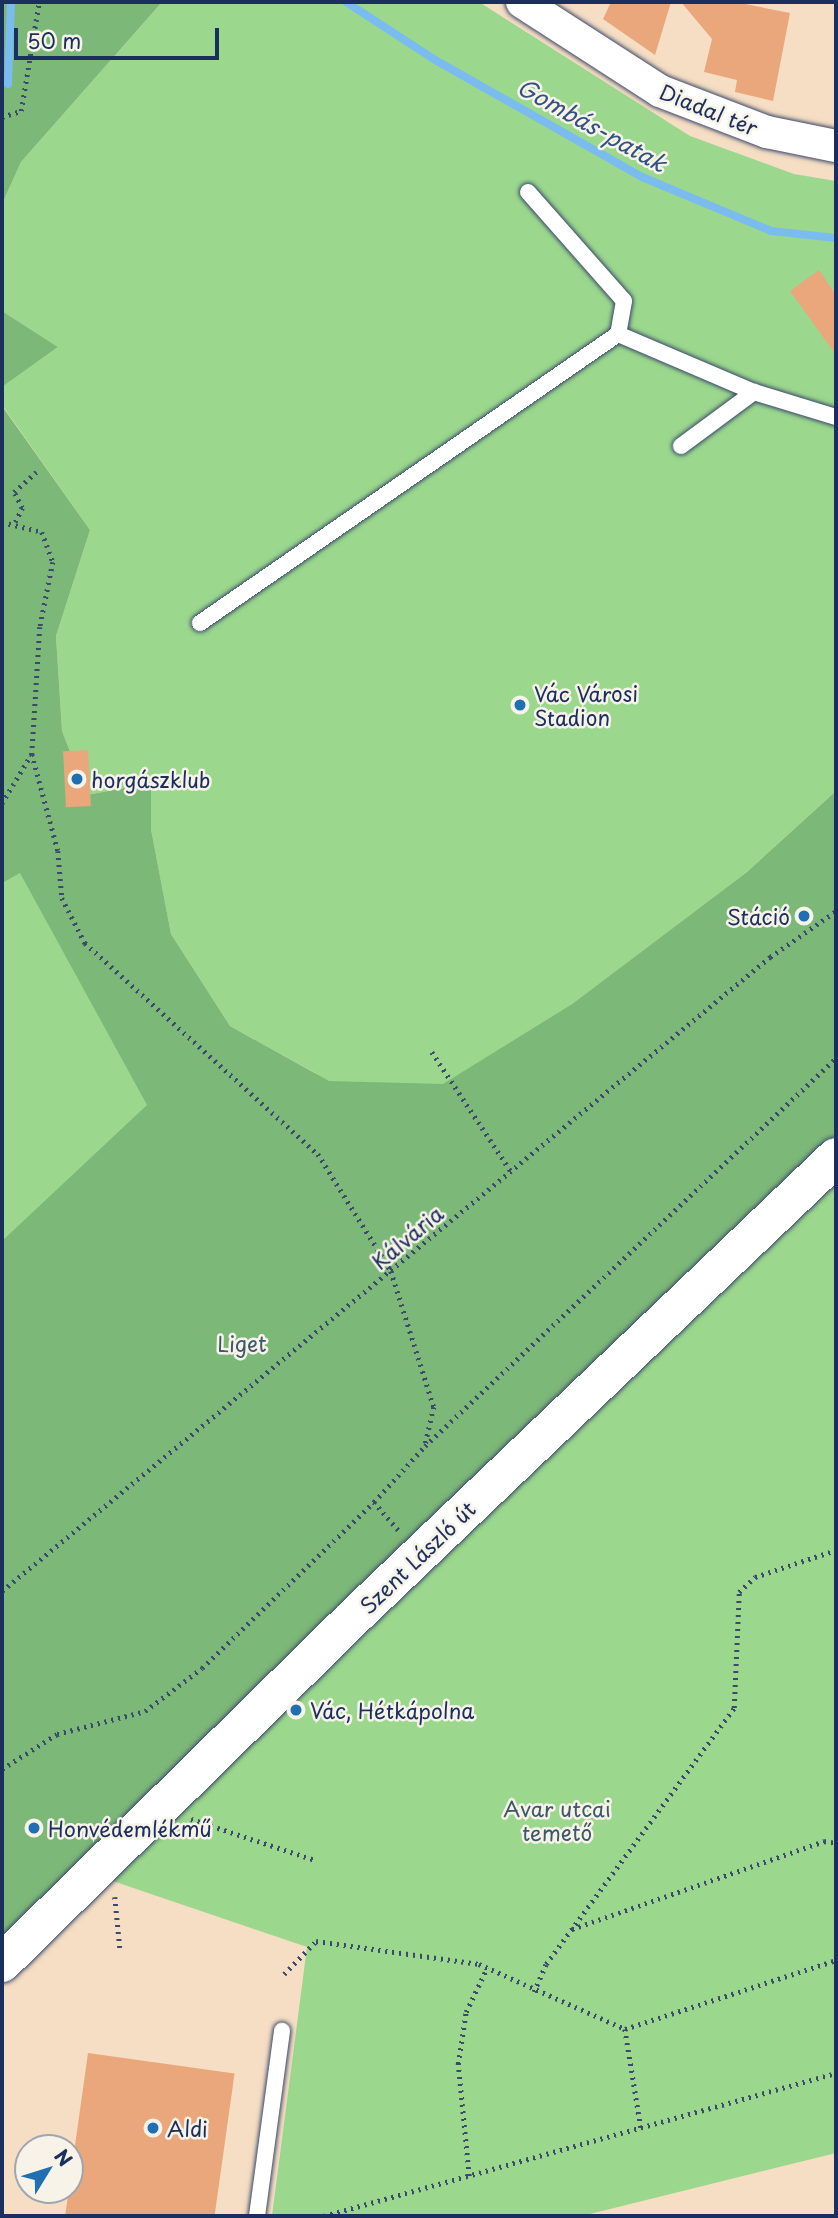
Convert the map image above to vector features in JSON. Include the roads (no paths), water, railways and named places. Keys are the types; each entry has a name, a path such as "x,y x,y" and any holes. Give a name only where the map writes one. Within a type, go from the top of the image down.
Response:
{"main road":[{"name":"Szent László út","path":"2,1962 354,1617 836,1157"}],"street":[{"name":"Diadal tér","path":"522,2 660,91 767,132 836,146"}],"lane":[{"path":"200,623 618,334 624,300 528,192"},
{"path":"618,334 754,392 836,417"},
{"path":"681,446 754,392"},
{"path":"257,2216 282,2031"}],"waterway":[{"path":"8,84 11,2"},
{"name":"Gombás-patak","path":"346,2 437,61 642,177 771,231 836,238"}],"place":[{"name":"Vác Városi Stadion","path":"520,705"},
{"name":"horgászklub","path":"77,779"},
{"name":"Stáció","path":"804,916"},
{"name":"Vác, Hétkápolna","path":"296,1710"},
{"name":"Honvédemlékmű","path":"34,1828"},
{"name":"Aldi","path":"153,2128"}],"park label":[{"name":"Liget","path":"242,1343"},
{"name":"Avar utcai temető","path":"557,1820"}]}
